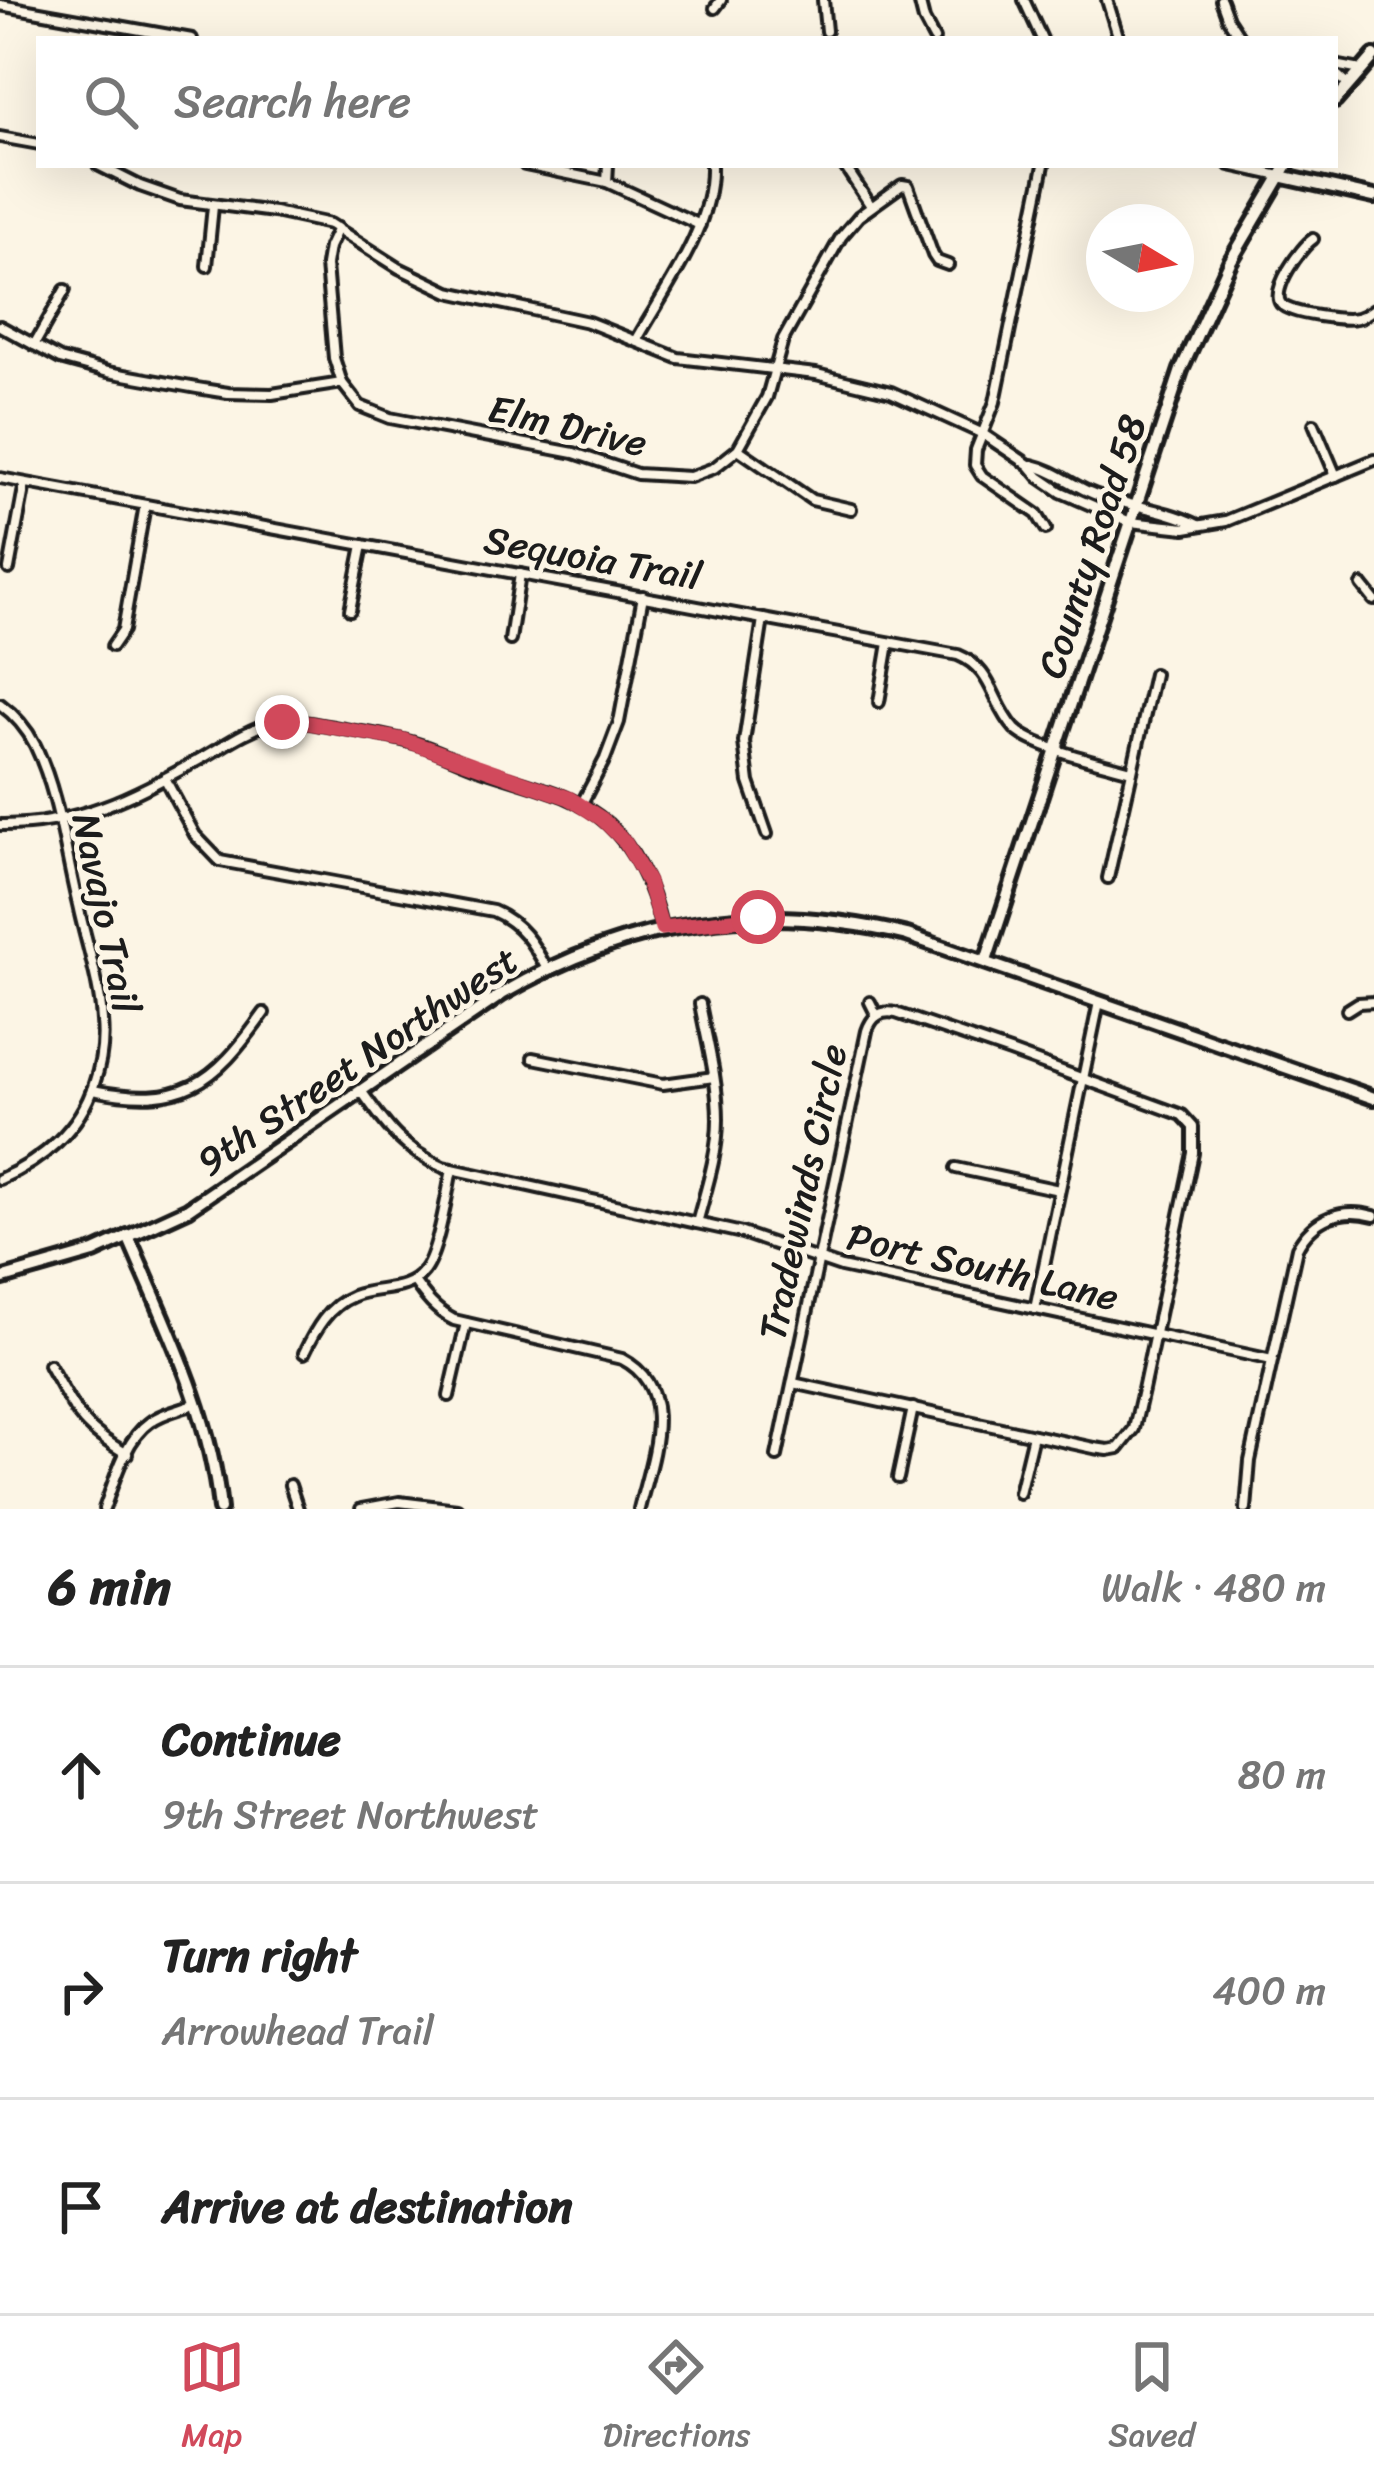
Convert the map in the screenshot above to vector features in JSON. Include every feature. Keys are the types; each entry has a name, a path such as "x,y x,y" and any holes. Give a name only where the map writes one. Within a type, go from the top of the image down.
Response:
{"street":[{"path":"824,0 826,31"},
{"path":"919,0 932,36"},
{"path":"1024,0 1041,36"},
{"path":"1107,0 1117,36"},
{"path":"1222,0 1239,36"},
{"path":"0,4 176,36"},
{"path":"1338,97 1374,56"},
{"path":"1338,69 1361,70"},
{"path":"1338,73 1348,85"},
{"path":"0,137 36,143"},
{"path":"104,168 163,196 314,219 449,292 588,322 678,358 776,368 891,392 983,434 1061,492 1130,522 1185,528 1226,521 1374,460"},
{"path":"539,168 607,182 700,225"},
{"path":"607,182 608,168"},
{"path":"636,341 700,225 711,168"},
{"path":"845,168 872,206"},
{"path":"1043,168 994,402 974,465 982,476 1037,514 1046,529"},
{"path":"1283,170 1374,197"},
{"name":"County Road 58","path":"986,961 1174,389 1230,262 1283,170"},
{"path":"851,509 812,500 737,449 767,397 783,340 850,224 902,185 908,186 933,255 948,266"},
{"path":"207,266 213,206"},
{"path":"0,326 82,366 229,393 272,394 342,383 334,358 326,265 338,228"},
{"path":"1313,238 1300,250 1280,287 1280,303 1337,319 1373,312"},
{"path":"34,345 65,290"},
{"name":"Elm Drive","path":"342,383 360,406 382,416 560,450 637,474 696,476 724,462 737,449"},
{"path":"1314,424 1336,476"},
{"path":"1029,465 1089,492 1199,525"},
{"name":"Sequoia Trail","path":"0,478 951,653 971,661 985,674 1015,728 1037,743 1132,771"},
{"path":"9,569 25,483"},
{"path":"112,646 123,630 145,505"},
{"path":"350,610 362,545"},
{"path":"510,640 520,574"},
{"path":"1361,585 1374,600"},
{"path":"581,805 619,722 643,596"},
{"path":"763,619 744,742 749,782 767,834"},
{"path":"878,702 890,643"},
{"path":"1108,878 1154,674"},
{"name":"Navajo Trail","path":"0,704 33,741 45,773 101,1007 103,1046 92,1090 78,1117 51,1148 0,1179"},
{"path":"0,825 58,821 90,812 261,726 296,722 421,745 581,805 609,825 638,862 662,928"},
{"path":"164,778 195,836 220,862 493,910 526,932 547,969"},
{"name":"9th Street Northwest","path":"0,1279 94,1252 168,1220 220,1190 502,994 596,948 662,928 746,917 825,920 907,935 1374,1098"},
{"path":"870,1002 877,1016"},
{"path":"1035,1310 1099,1002"},
{"path":"1347,1010 1374,1002"},
{"path":"697,1222 718,1129 700,1004"},
{"path":"92,1090 145,1097 198,1084 233,1054 264,1013"},
{"name":"Tradewinds Circle","path":"896,1013 1083,1081 1182,1115 1193,1127 1193,1154 1134,1429 1123,1445 1108,1450 794,1383 867,1031 877,1016 896,1013"},
{"path":"533,1058 652,1083 713,1078"},
{"name":"Port South Lane","path":"362,1092 398,1140 433,1163 452,1169 697,1222 778,1243 841,1267 1272,1360"},
{"path":"956,1168 1059,1190"},
{"path":"304,1353 317,1327 339,1303 414,1280 428,1265 452,1169"},
{"path":"1246,1509 1250,1461 1294,1257 1316,1223 1337,1214 1374,1216"},
{"path":"128,1236 198,1403 220,1509"},
{"path":"414,1280 447,1317 622,1359 648,1378 658,1416 639,1509"},
{"path":"449,1396 466,1323"},
{"path":"49,1364 80,1419 127,1454"},
{"path":"777,1456 794,1383"},
{"path":"104,1509 140,1431 148,1423 198,1403"},
{"path":"898,1478 913,1408"},
{"path":"1018,1492 1033,1435"},
{"path":"290,1485 298,1509"},
{"path":"362,1509 399,1502 458,1509"}],"route":[{"path":"282,722 404,740 569,798 602,819 625,842 648,882 662,928 758,917"}]}
